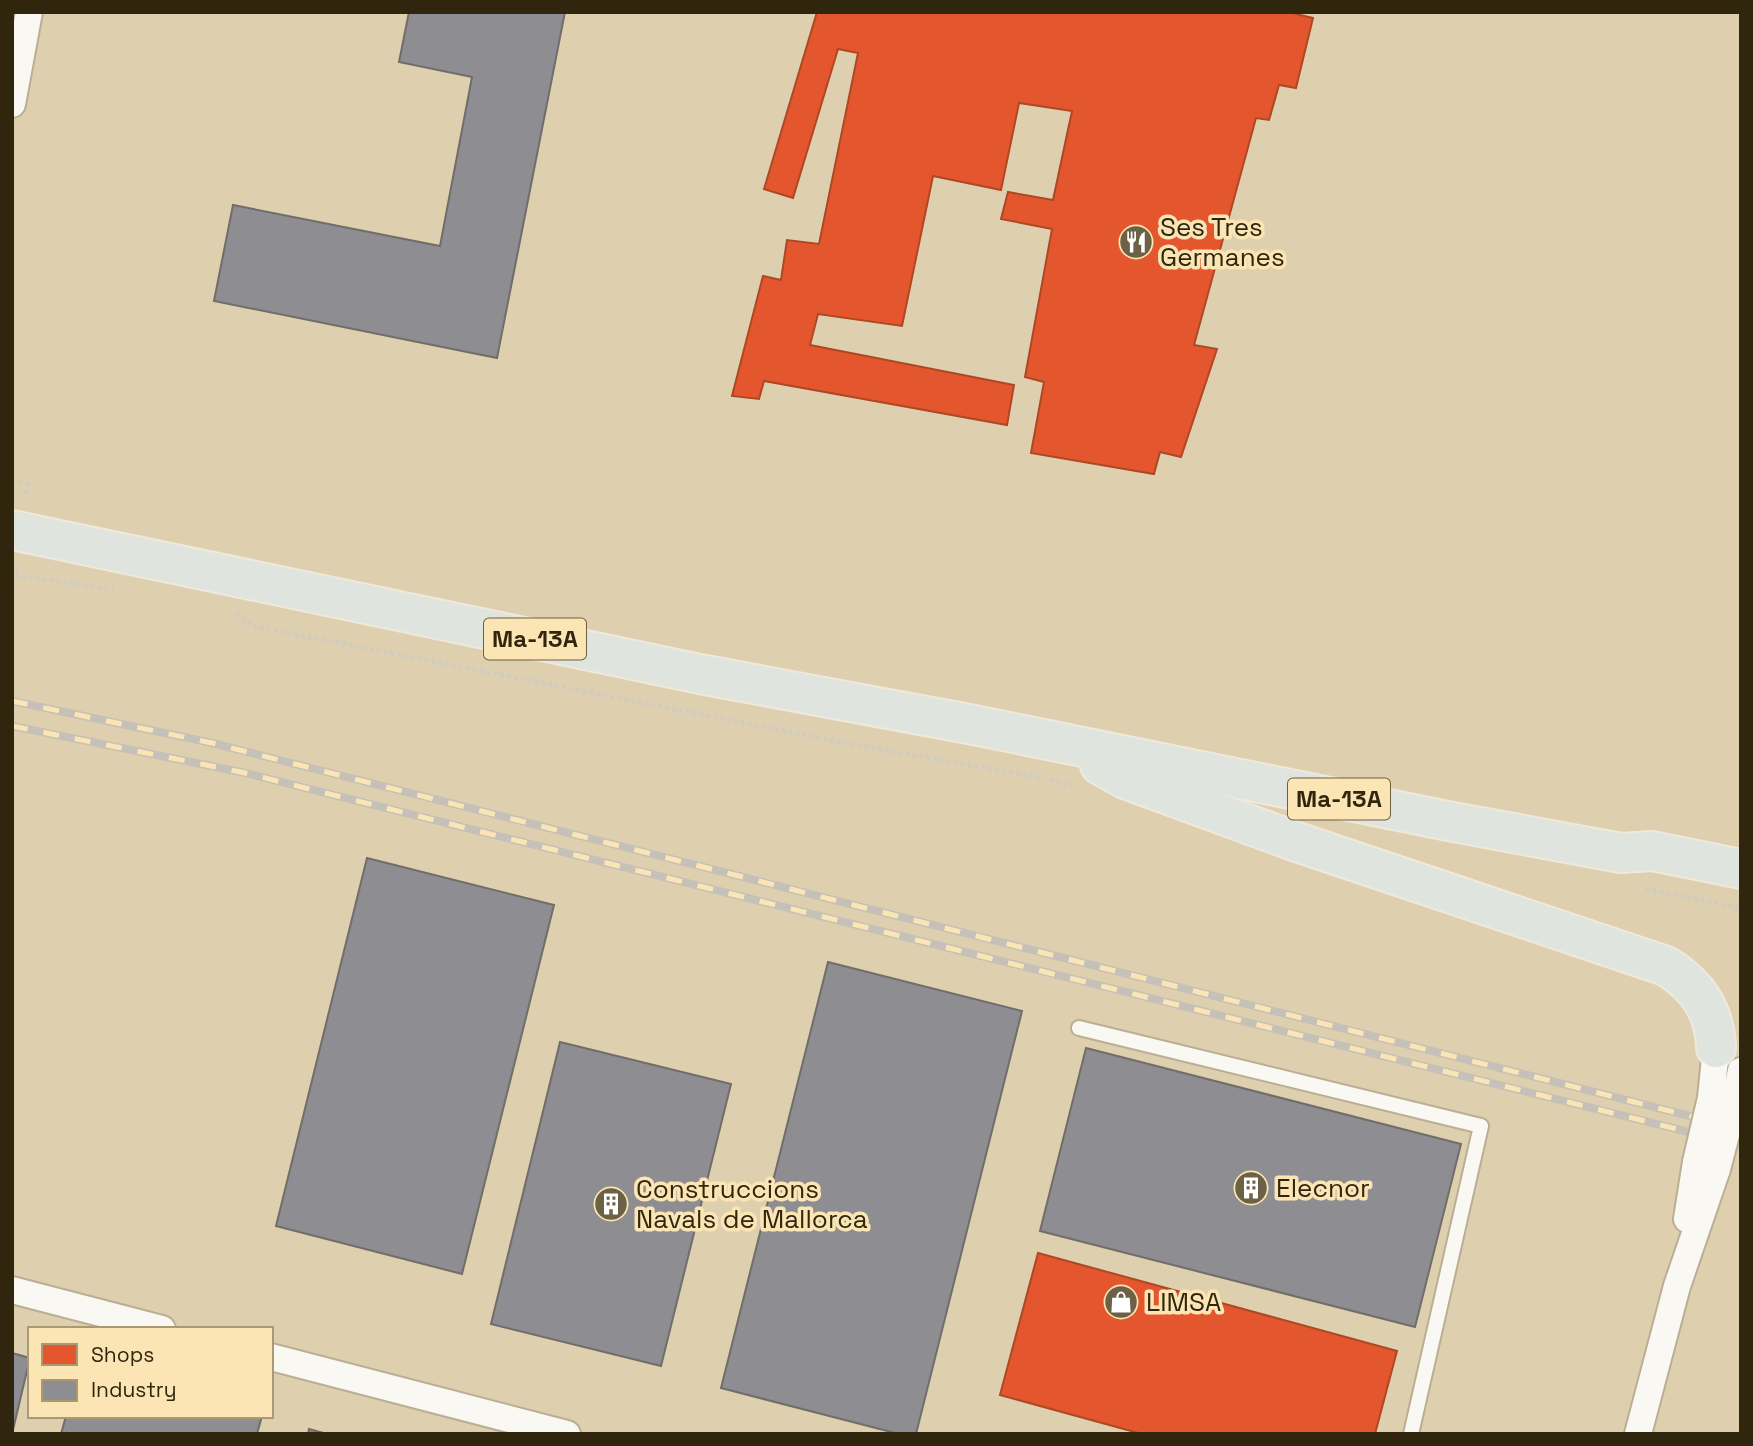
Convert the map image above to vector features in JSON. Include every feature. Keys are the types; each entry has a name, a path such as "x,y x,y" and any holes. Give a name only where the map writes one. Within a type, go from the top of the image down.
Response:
{"main road":[{"name":"Ma-13A","path":"12,530 700,674 1621,853 1652,851 1741,869"},
{"path":"1058,742 1125,779 1294,841 1666,966 1690,983 1702,999 1711,1014 1728,1059"},
{"name":"Ma-13A","path":"1621,853 1650,868 1741,885"}],"street":[{"path":"12,104 29,12"},
{"path":"1638,1434 1707,1166 1722,1101 1728,1059"},
{"path":"12,1290 154,1327"},
{"path":"273,1358 567,1434"}],"lane":[{"path":"1079,1028 1481,1126 1410,1434"}],"building: Shops":[{"name":"Ses Tres Germanes","path":"817,12 1288,12 1313,18 1296,88 1279,85 1269,120 1256,118 1194,345 1217,349 1181,457 1160,452 1154,474 1031,453 1044,382 1025,377 1052,229 1001,219 1008,192 1053,200 1072,111 1019,103 1001,190 933,176 902,326 818,314 810,345 1014,385 1007,425 764,381 759,399 732,396 763,276 781,280 787,240 819,244 858,53 838,49 793,198 764,189"},
{"name":"LIMSA","path":"1038,1253 1397,1351 1375,1434 1142,1434 1000,1395"}],"building: Industry":[{"path":"409,12 565,12 497,358 214,301 233,205 440,246 472,77 399,62"},
{"path":"367,858 554,905 462,1274 276,1226"},
{"path":"828,962 1022,1011 916,1434 899,1434 721,1388"},
{"name":"Construccions Navals de Mallorca","path":"560,1042 731,1084 661,1366 491,1324"},
{"name":"Elecnor","path":"1086,1048 1461,1144 1415,1327 1040,1231"},
{"path":"12,1353 28,1357 28,1366 12,1434"},
{"path":"65,1418 261,1418 257,1434 61,1434"},
{"path":"309,1429 327,1434 308,1434"}],"railway":[{"path":"12,701 212,743 1741,1129"},
{"path":"12,726 241,772 1741,1145"}],"place":[{"name":"Ses Tres Germanes","path":"1136,242"},
{"name":"Elecnor","path":"1251,1188"},
{"name":"Construccions Navals de Mallorca","path":"611,1204"},
{"name":"LIMSA","path":"1121,1302"}]}
